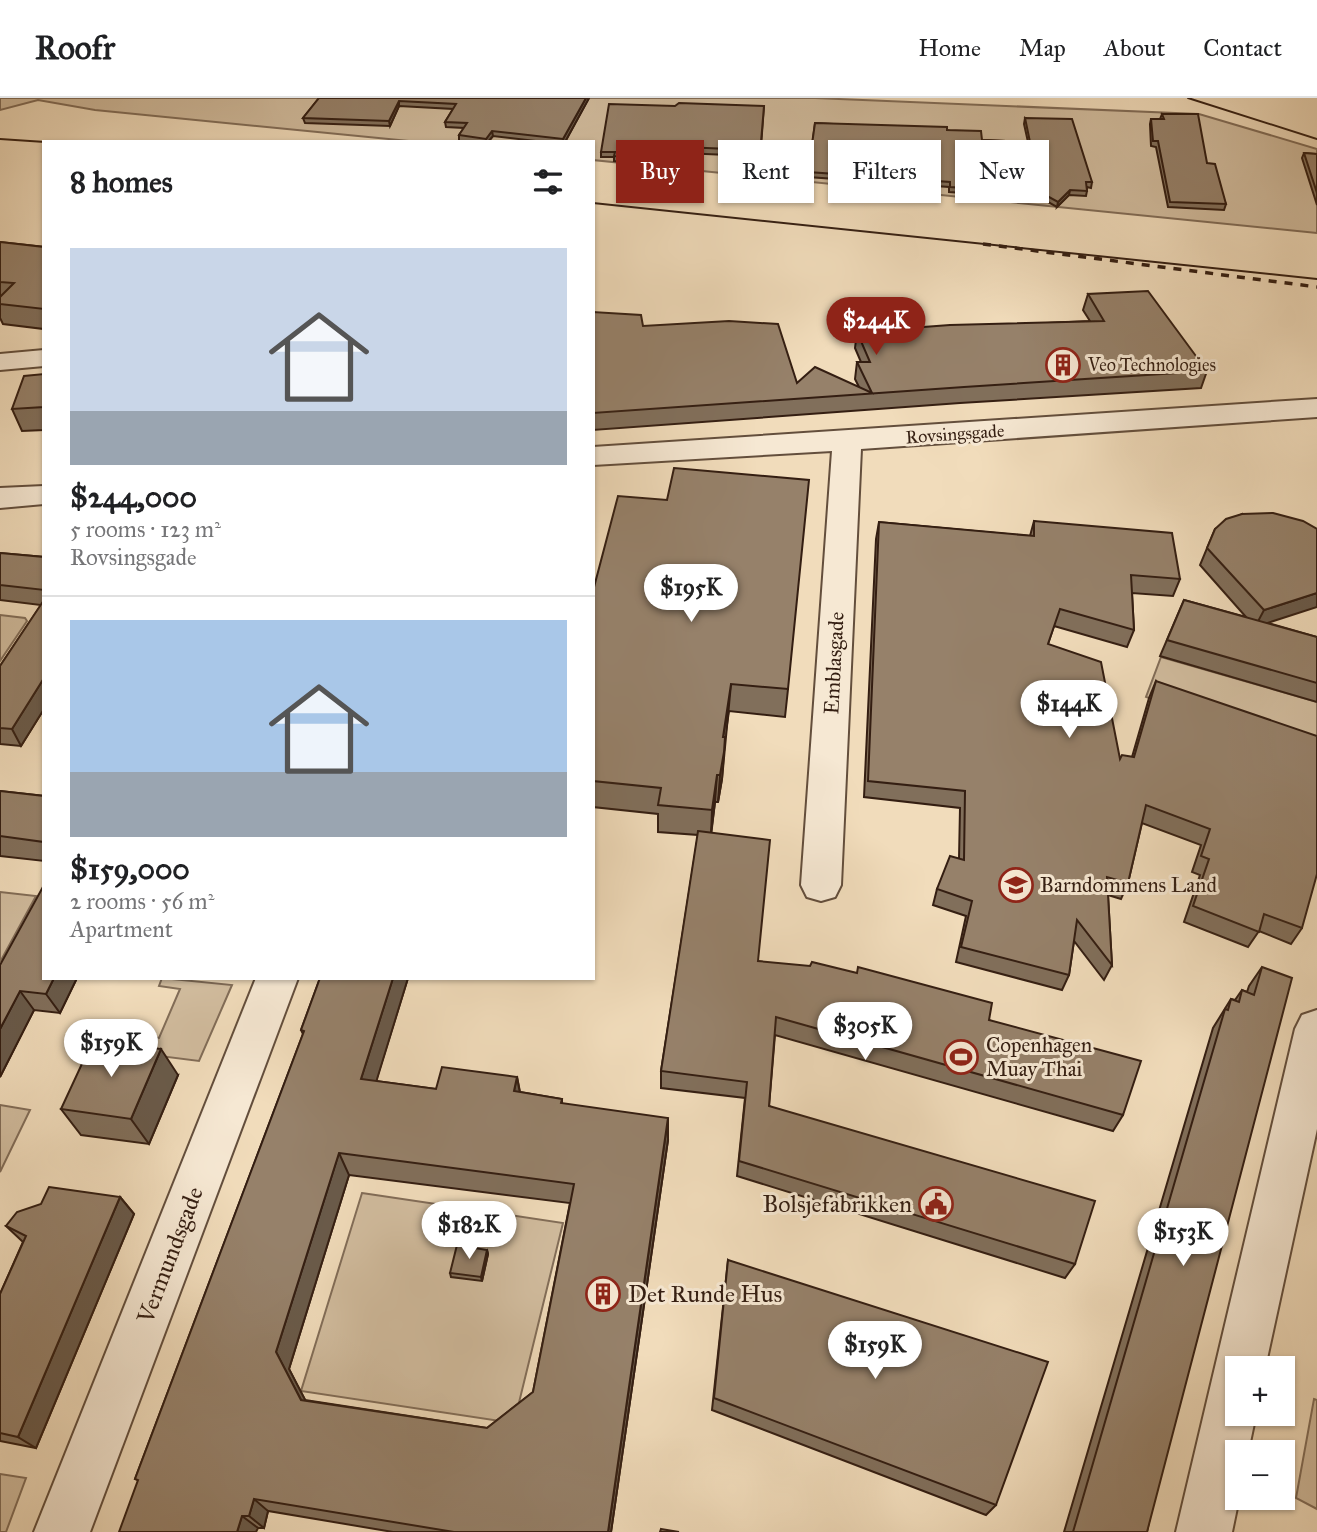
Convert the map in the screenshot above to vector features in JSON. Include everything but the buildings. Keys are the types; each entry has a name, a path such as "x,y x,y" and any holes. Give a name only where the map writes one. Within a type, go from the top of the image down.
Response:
{"street":[{"path":"0,362 42,358"},
{"name":"Rovsingsgade","path":"595,456 846,442 1317,408"},
{"name":"Emblasgade","path":"821,885 846,442"},
{"path":"0,498 42,495"},
{"name":"Vermundsgade","path":"62,1532 276,980"},
{"path":"1242,1356 1317,1028"},
{"path":"1204,1532 1227,1426"}],"shaded area":[{"path":"0,98 815,98 1199,114 1317,149 1317,233 1019,203 1049,203 1049,140 955,140 955,196 941,195 941,140 828,140 828,184 814,182 814,140 718,140 718,173 704,171 704,140 616,140 616,162 595,160 595,140 399,140 95,110 38,100 0,110"},
{"path":"0,615 25,618 27,621 0,661"},
{"path":"1161,657 1317,702 1317,756 1146,697"},
{"path":"0,892 36,896 0,962"},
{"path":"161,980 232,985 199,1061 120,1051 129,1034 159,1038 180,989 159,986"},
{"path":"0,1105 30,1110 0,1172"},
{"path":"362,1193 563,1223 514,1423 301,1391"},
{"path":"1314,1399 1317,1400 1317,1509 1296,1498"},
{"path":"0,1474 26,1478 6,1532 0,1532"}],"tram line":[{"path":"1188,98 1317,139"},
{"path":"0,139 42,142"},
{"path":"595,203 1317,279"}],"railway":[{"path":"983,244 1317,287"}],"place":[{"name":"Veo Technologies","path":"1063,365"},
{"name":"Barndommens Land","path":"1016,885"},
{"name":"Copenhagen Muay Thai","path":"961,1057"},
{"name":"Bolsjefabrikken","path":"936,1204"},
{"name":"Det Runde Hus","path":"603,1294"}]}
